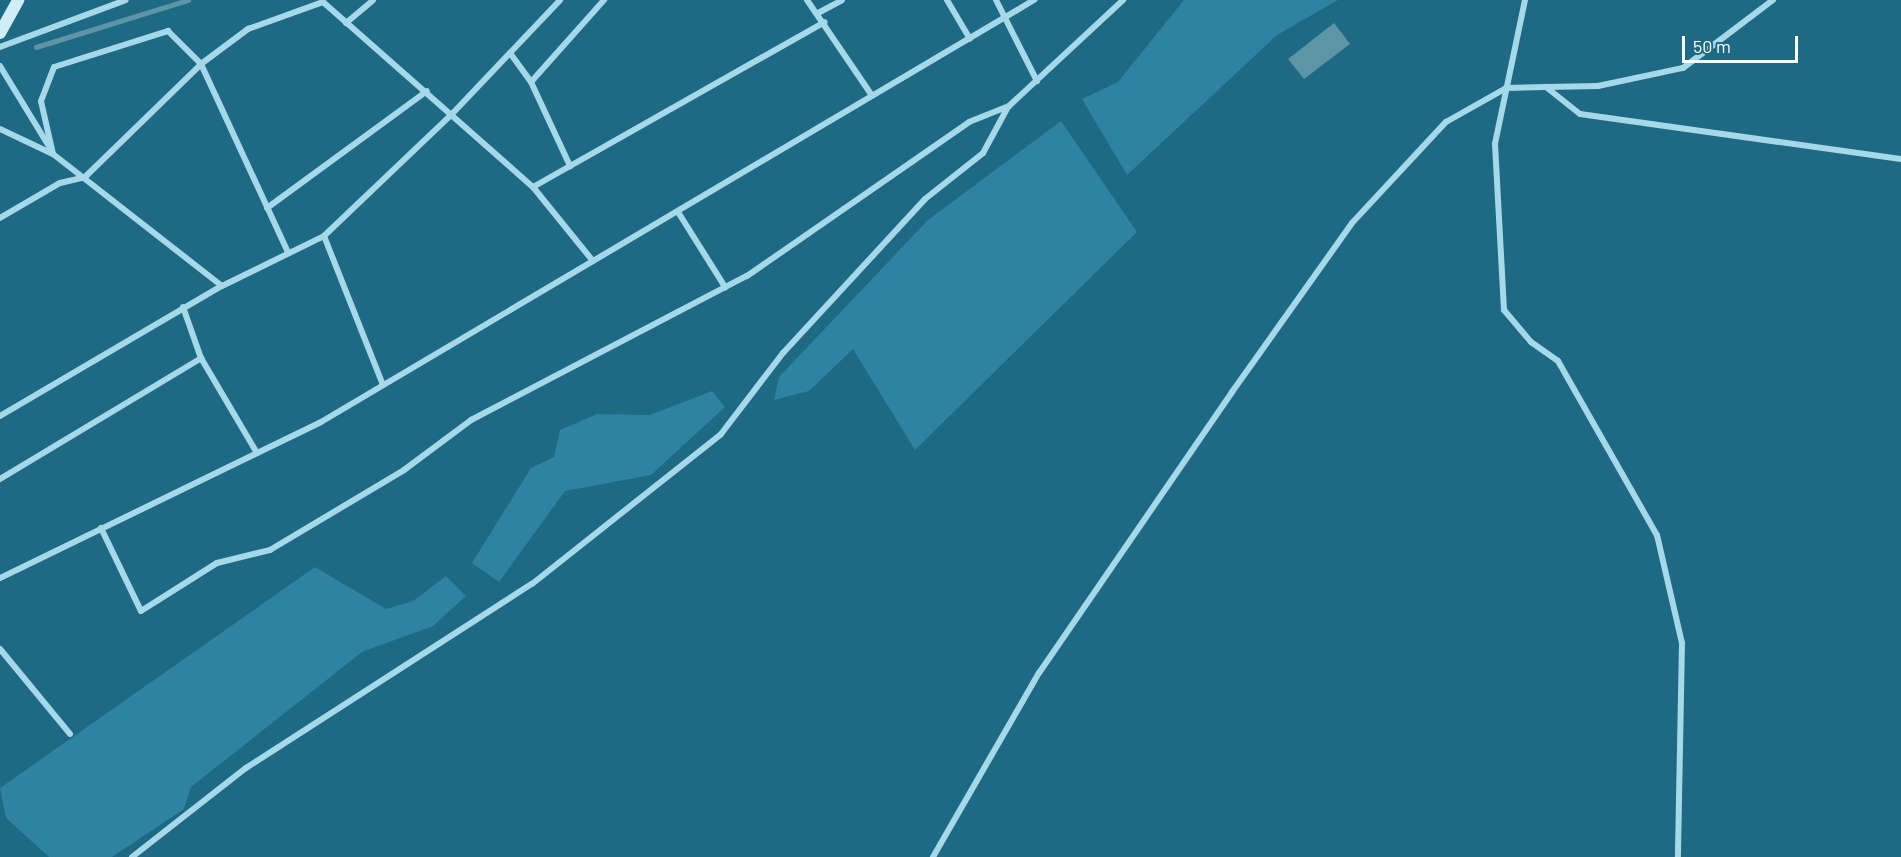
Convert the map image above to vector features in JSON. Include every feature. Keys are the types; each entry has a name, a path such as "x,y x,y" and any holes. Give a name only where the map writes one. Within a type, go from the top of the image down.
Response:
{"main road":[{"path":"0,33 18,0"}],"street":[{"path":"0,47 126,0"},
{"path":"346,23 373,0"},
{"path":"0,416 222,286 324,236 452,114 560,0"},
{"path":"531,82 604,0"},
{"path":"807,0 825,22 871,94"},
{"path":"818,13 842,0"},
{"path":"947,0 970,39"},
{"path":"996,0 1037,81"},
{"path":"0,578 257,453 383,385 678,212 871,94 970,39 1004,16 1034,0"},
{"path":"132,857 246,768 532,584 721,434 783,353 925,199 983,153 1009,106 1123,0"},
{"path":"1525,0 1495,144 1504,310 1531,342 1558,361 1657,535 1682,643 1678,857"},
{"path":"933,857 1039,673 1352,223 1446,122 1506,88 1598,86 1683,68 1773,0"},
{"path":"0,218 60,183 85,177 201,64 248,29 323,2 427,91 533,187 593,261"},
{"path":"533,187 825,22"},
{"path":"53,154 41,101 54,67 168,31 201,64 288,252"},
{"path":"510,53 531,82 570,166"},
{"path":"0,66 53,154"},
{"path":"1546,87 1580,114 1901,159"},
{"path":"267,208 427,91"},
{"path":"101,528 141,611 217,563 270,549 321,522 471,420 725,287 969,122 1009,106"},
{"path":"0,129 53,154 222,286"},
{"path":"678,212 725,287"},
{"path":"324,236 383,385"},
{"path":"183,308 201,358 257,453"},
{"path":"0,479 201,358"},
{"path":"0,649 70,734"}],"shaded area":[{"path":"1184,0 1338,0 1277,35 1127,175 1082,99 1118,82"},
{"path":"1334,23 1350,44 1304,79 1288,59"},
{"path":"1061,121 1137,232 915,450 853,349 809,391 774,400 779,377 928,220"},
{"path":"712,391 725,407 651,475 565,491 499,582 472,563 531,468 554,457 560,430 597,414 650,415"},
{"path":"315,567 386,609 413,601 446,576 466,596 433,626 362,652 191,787 184,809 112,857 49,857 6,818 0,788"}],"waterway":[{"path":"36,47 188,0"}]}
